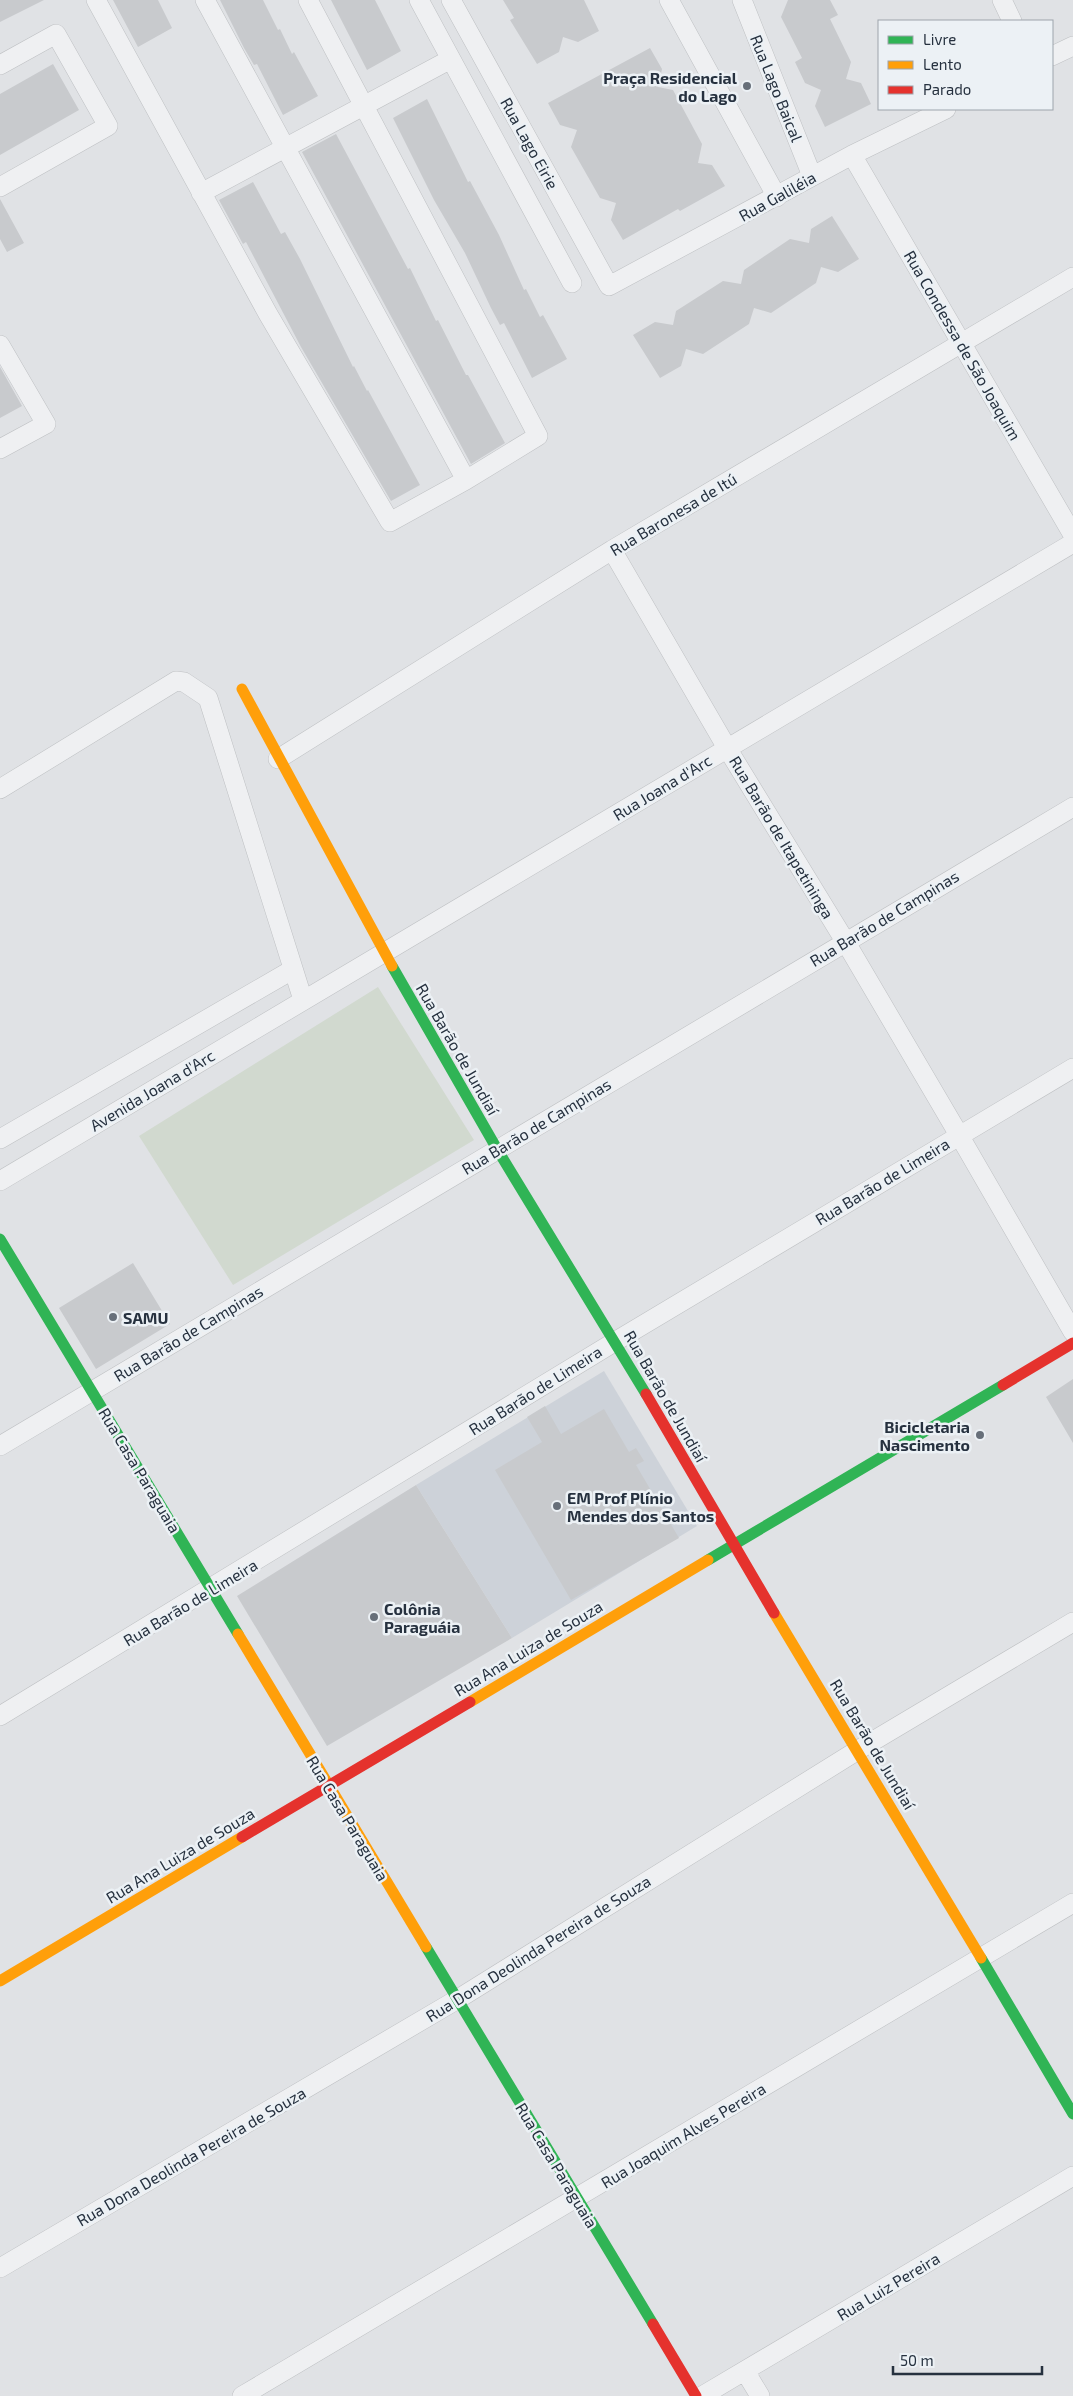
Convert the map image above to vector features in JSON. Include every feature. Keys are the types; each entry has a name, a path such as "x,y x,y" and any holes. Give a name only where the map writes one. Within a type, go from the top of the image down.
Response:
{"street":[{"path":"96,0 268,314 390,522 466,480 538,436 308,0"},
{"path":"205,0 466,480"},
{"path":"419,0 572,283"},
{"name":"Rua Lago Eirie","path":"451,0 609,286"},
{"path":"669,0 778,196"},
{"name":"Rua Lago Baical","path":"742,0 812,176"},
{"path":"1002,0 1012,20"},
{"path":"0,65 56,34 108,126 0,187"},
{"path":"1053,56 1073,46"},
{"path":"201,193 285,146 365,106 451,59"},
{"name":"Rua Galiléia","path":"609,286 812,176 944,110"},
{"name":"Rua Condessa de São Joaquim","path":"852,155 1073,535"},
{"name":"Rua Baronesa de Itú","path":"278,759 612,550 1073,277"},
{"path":"0,345 46,424 0,449"},
{"name":"Rua Joana d'Arc","path":"303,1000 1073,543"},
{"name":"Rua Barão de Itapetininga","path":"612,550 727,748 845,941 1073,1332"},
{"path":"0,790 176,681 184,682 208,698 303,1000"},
{"name":"Rua Barão de Jundiaí","path":"242,689 278,759 384,952 497,1149 616,1341 733,1545 858,1750 1073,2114"},
{"name":"Rua Barão de Campinas","path":"0,1446 1073,806"},
{"path":"0,1139 292,970"},
{"name":"Avenida Joana d'Arc","path":"0,1181 303,1000"},
{"name":"Rua Barão de Limeira","path":"0,1716 212,1589 616,1341 1073,1068"},
{"name":"Rua Casa Paraguaia","path":"0,1240 93,1391 696,2396"},
{"name":"Rua Ana Luiza de Souza","path":"0,1982 1073,1343"},
{"name":"Rua Dona Deolinda Pereira de Souza","path":"0,2268 458,1999 858,1750 1073,1622"},
{"name":"Rua Joaquim Alves Pereira","path":"242,2396 1073,1904"},
{"name":"Rua Luiz Pereira","path":"702,2396 1073,2176"},
{"path":"745,2371 760,2396"}],"shaded area":[{"path":"378,987 474,1140 233,1285 139,1136"},
{"name":"EM Prof Plínio Mendes dos Santos","path":"604,1371 697,1526 512,1638 416,1485"}],"building":[{"path":"0,0 44,0 0,22"},
{"path":"113,0 158,0 172,28 138,47"},
{"path":"220,0 263,0 278,30 280,29 292,54 294,52 318,96 283,115 257,64 254,65 244,48"},
{"path":"331,0 375,0 401,51 367,70"},
{"path":"503,0 584,0 599,31 578,42 563,37 559,52 537,64 510,20 514,18"},
{"path":"788,0 830,0 838,15 830,19 851,62 846,79 861,83 871,104 825,127 815,106 821,90 805,83 795,62 802,58 781,17"},
{"path":"650,48 662,69 658,87 673,90 702,144 698,163 712,165 725,186 680,211 678,209 623,240 611,220 616,203 600,198 571,147 577,130 560,125 548,103"},
{"path":"53,64 79,110 0,155 0,94"},
{"path":"427,99 468,182 470,181 499,235 524,290 526,289 540,317 543,315 567,359 532,378 504,323 500,325 465,253 434,200 393,118"},
{"path":"336,134 408,269 410,268 436,321 438,320 466,375 468,375 505,443 471,464 302,152"},
{"path":"253,182 281,234 285,232 300,259 353,367 368,390 420,485 391,501 301,347 246,242 243,244 219,200"},
{"path":"0,199 24,243 7,252 0,239"},
{"path":"832,216 859,259 838,272 821,267 816,283 771,313 754,308 749,324 703,354 686,349 681,366 660,378 633,335 655,322 673,325 676,311 723,281 741,284 744,270 790,239 809,243 811,229"},
{"path":"0,367 22,406 0,418"},
{"name":"SAMU","path":"133,1263 170,1324 96,1369 59,1308"},
{"path":"1073,1379 1073,1443 1046,1397"},
{"path":"545,1406 561,1434 604,1409 629,1452 636,1448 644,1461 636,1465 679,1538 571,1600 495,1470 542,1442 527,1417"},
{"name":"Colônia Paraguáia","path":"416,1485 512,1638 327,1746 237,1596"}],"traffic: fast":[{"path":"392,966 497,1149 646,1394"},
{"path":"0,1239 238,1634"},
{"path":"708,1560 1003,1385"},
{"path":"426,1947 653,2324"},
{"path":"981,1958 1073,2114"}],"traffic: slow":[{"path":"242,689 392,966"},
{"path":"470,1702 708,1560"},
{"path":"774,1613 981,1958"},
{"path":"238,1634 426,1947"},
{"path":"0,1981 242,1837"}],"traffic: jam":[{"path":"1003,1385 1073,1343"},
{"path":"646,1394 774,1613"},
{"path":"242,1837 470,1702"},
{"path":"653,2324 696,2396"}],"place":[{"name":"Praça Residencial do Lago","path":"747,86"},
{"name":"SAMU","path":"113,1317"},
{"name":"Bicicletaria Nascimento","path":"980,1435"},
{"name":"EM Prof Plínio Mendes dos Santos","path":"557,1506"},
{"name":"Colônia Paraguáia","path":"374,1617"}]}
